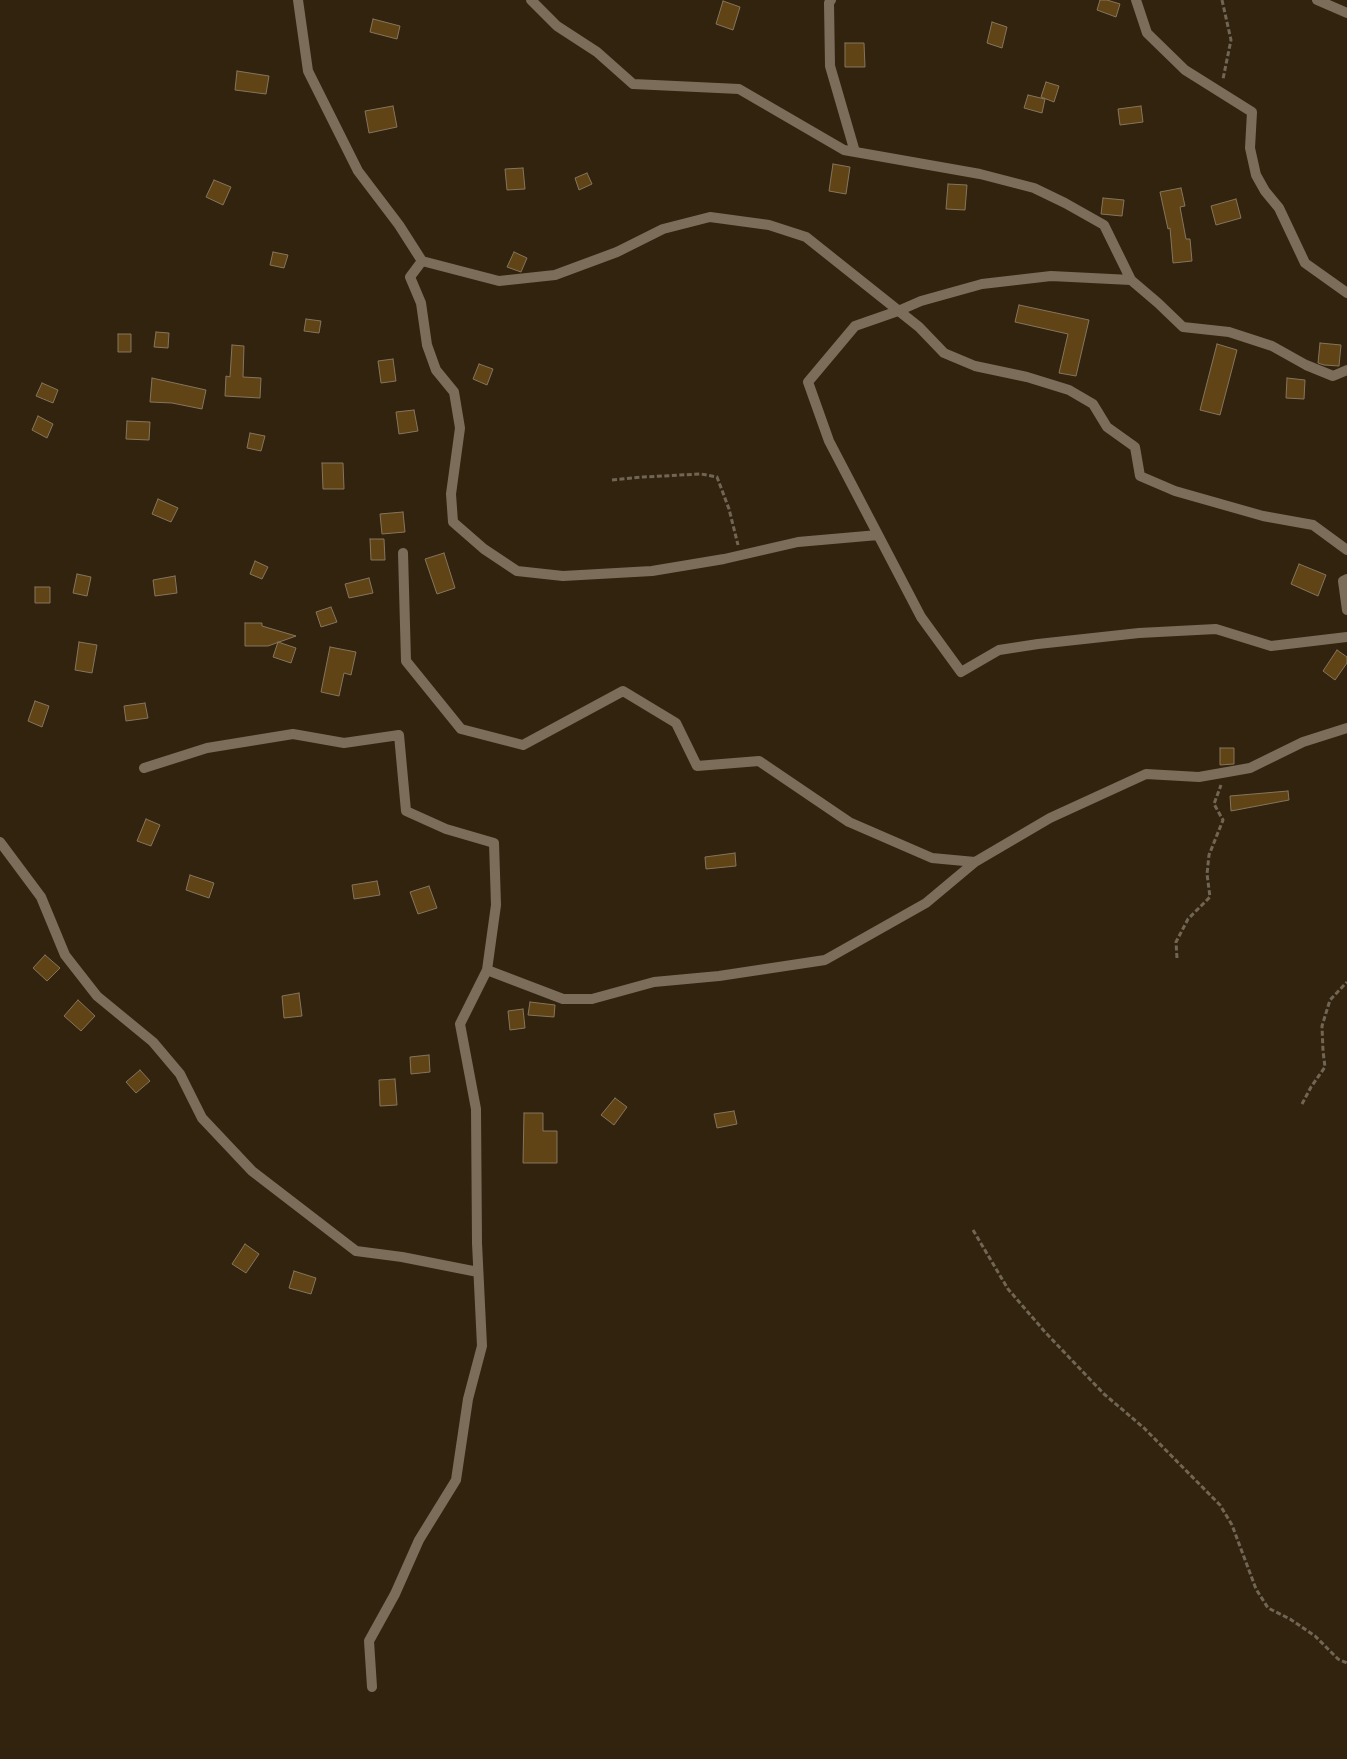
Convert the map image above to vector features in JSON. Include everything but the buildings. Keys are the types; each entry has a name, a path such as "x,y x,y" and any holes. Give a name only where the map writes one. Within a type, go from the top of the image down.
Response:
{"street":[{"path":"298,0 308,71 358,171 399,225 422,261 499,281 555,275 617,252 663,229 710,217 769,225 806,237 919,327 944,353 975,366 1027,377 1069,390 1092,404 1107,427 1135,447 1140,476 1174,491 1237,509 1312,525 1347,550"},
{"path":"531,0 557,26 597,52 633,84 739,89 844,150 980,174 1034,188 1104,225 1131,280 1183,327 1229,332 1272,346 1306,365 1333,376 1347,370"},
{"path":"831,0 829,3 830,66 855,152"},
{"path":"1136,0 1147,33 1185,70 1252,112 1250,148 1256,175 1265,191 1280,208 1305,263 1347,293"},
{"path":"1318,0 1347,13"},
{"path":"422,261 410,277 421,303 427,345 436,370 454,392 460,428 451,494 452,522 484,549 517,571 563,576 652,572 798,542 878,535"},
{"path":"1131,280 1051,276 982,284 921,301 854,326 808,382 829,441 921,617 960,672 999,650 1139,633 1216,629 1271,646 1347,636"},
{"path":"403,553 406,661 461,729 523,745 623,691 676,723 697,766 760,761 849,822 932,858 975,862"},
{"path":"1347,579 1344,582 1347,610"},
{"path":"487,970 564,999 592,999 654,982 719,976 825,960 926,903 975,862 1050,818 1146,774 1199,777 1250,768 1303,742 1347,728"},
{"path":"144,768 207,748 293,734 344,743 399,735 406,811 446,829 494,842 496,905 487,970 460,1024 476,1109 478,1272 482,1346 468,1399 456,1480 419,1540 395,1594 369,1641 372,1687"},
{"path":"0,842 41,896 65,955 98,996 153,1042 180,1074 202,1118 252,1171 356,1251 402,1257 478,1272"}],"path":[{"path":"1219,91 1231,40 1222,0"},
{"path":"612,480 701,474 717,477 729,509 741,555"},
{"path":"1177,958 1176,942 1188,919 1210,897 1207,874 1209,855 1224,820 1214,804 1226,772"},
{"path":"1302,1104 1325,1067 1322,1051 1322,1026 1330,1000 1347,982"},
{"path":"973,1230 1008,1289 1051,1339 1104,1394 1144,1428 1220,1504 1232,1525 1256,1589 1268,1608 1290,1619 1315,1636 1338,1659 1347,1663"}]}
